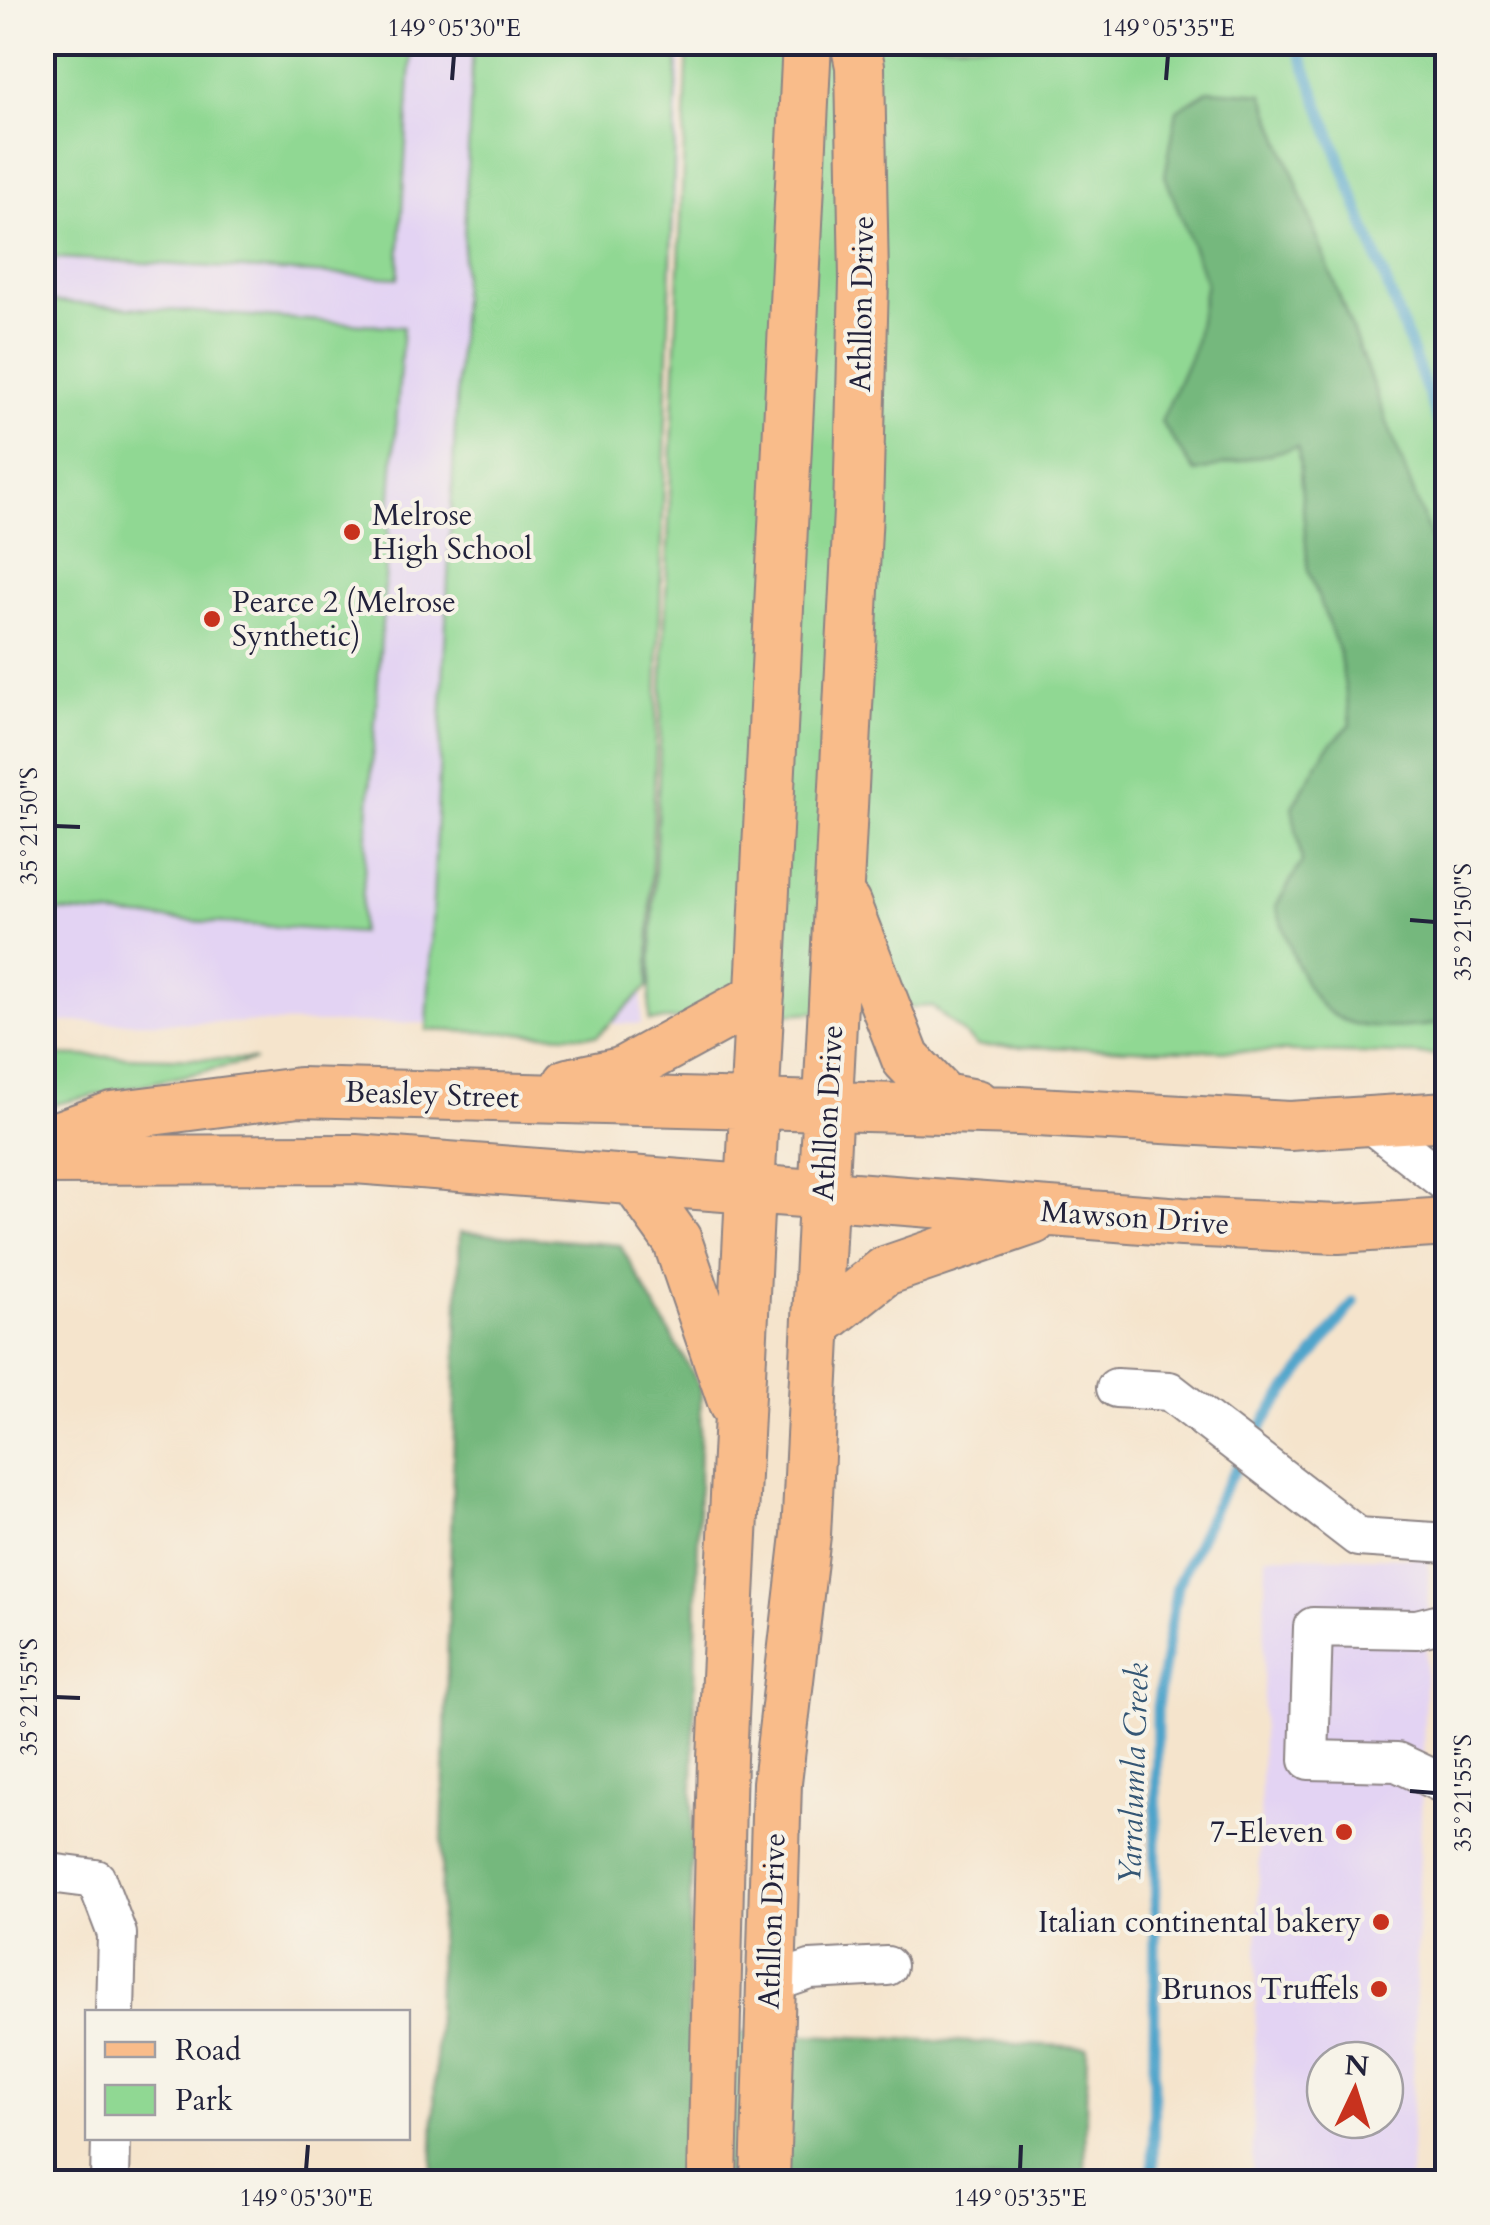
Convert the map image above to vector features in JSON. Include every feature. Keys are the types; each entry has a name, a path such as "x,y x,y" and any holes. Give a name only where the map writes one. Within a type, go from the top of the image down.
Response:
{"main road":[{"name":"Athllon Drive","path":"712,2182 722,1758 807,42"},
{"name":"Athllon Drive","path":"765,2182 777,1783 806,1535 839,887 864,280 860,66 855,42"},
{"path":"839,887 906,1059 944,1098 1019,1111"},
{"path":"496,1097 620,1072 760,996"},
{"name":"Beasley Street","path":"42,1141 112,1116 299,1092 828,1106"},
{"path":"828,1106 1019,1111 1290,1126 1448,1116"},
{"path":"42,1160 355,1159 823,1195"},
{"path":"634,1180 677,1240 740,1422"},
{"name":"Mawson Drive","path":"823,1195 1338,1229 1448,1222"},
{"path":"816,1326 885,1270 1056,1213"}],"street":[{"path":"1367,1120 1448,1184"},
{"path":"1116,1388 1170,1391 1358,1537 1448,1542"},
{"path":"1448,1621 1417,1629 1313,1626 1309,1760 1397,1762 1448,1786"},
{"path":"42,1872 96,1879 118,1934 115,2010"},
{"path":"770,1984 810,1970 887,1966"},
{"path":"110,2182 111,2140"}],"shaded area":[{"name":"Melrose High School","path":"43,43 682,43 641,1024 43,1022"},
{"path":"1266,1556 1429,1558 1410,2182 1252,2182"}],"green space":[{"path":"42,43 412,43 398,278 43,257"},
{"path":"473,43 678,43 648,987 597,1036 427,1030"},
{"path":"688,43 1447,43 1447,1055 977,1046 932,1006 649,1021"},
{"path":"1209,90 1263,94 1447,581 1448,1020 1439,1024 1369,1027 1345,1021 1326,1010 1300,971 1276,906 1302,862 1292,807 1327,748 1351,724 1339,651 1308,571 1298,447 1195,472 1161,422 1194,347 1206,282 1165,176 1177,110"},
{"name":"Pearce 2 (Melrose Synthetic)","path":"42,301 403,327 360,933 43,910"},
{"path":"43,1055 255,1060 43,1107"},
{"path":"460,1232 620,1245 701,1388 688,2030 1087,2047 1085,2182 432,2182"}],"waterway":[{"name":"Yarralumla Creek","path":"1296,42 1448,447"},
{"name":"Yarralumla Creek","path":"1153,2182 1157,1706 1177,1586 1220,1495 1271,1411 1354,1302"}],"place":[{"name":"Melrose High School","path":"352,532"},
{"name":"Pearce 2 (Melrose Synthetic)","path":"212,619"},
{"name":"7-Eleven","path":"1344,1832"},
{"name":"Italian continental bakery","path":"1381,1922"},
{"name":"Brunos Truffels","path":"1379,1989"}]}
